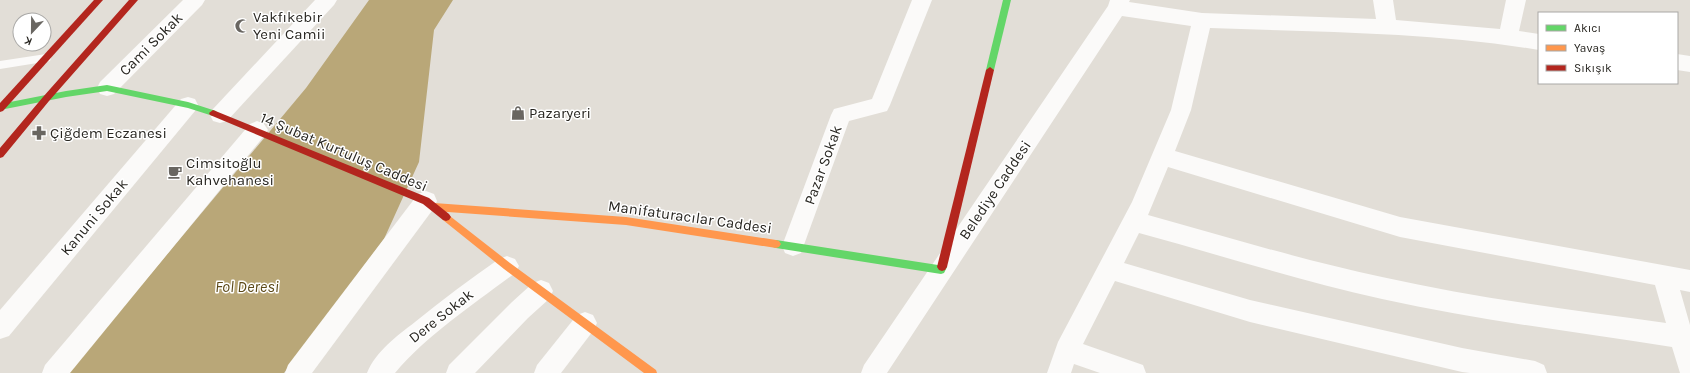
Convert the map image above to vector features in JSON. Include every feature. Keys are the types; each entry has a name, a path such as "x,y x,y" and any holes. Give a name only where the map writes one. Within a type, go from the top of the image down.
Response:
{"street":[{"path":"1,108 99,0"},
{"path":"0,154 46,99 134,0"},
{"name":"Cami Sokak","path":"107,88 194,0"},
{"name":"Pazar Sokak","path":"793,246 842,115 880,105 922,0"},
{"path":"941,270 1007,0"},
{"path":"1383,0 1386,27"},
{"path":"1508,37 1516,0"},
{"path":"220,115 324,1"},
{"path":"1119,4 1202,20 1386,27 1508,37 1538,42"},
{"name":"Belediye Caddesi","path":"873,373 1119,4"},
{"path":"1059,373 1068,350 1134,220 1181,110 1202,20"},
{"path":"1678,62 1690,64"},
{"name":"14 Şubat Kurtuluş Caddesi","path":"1,108 66,94 107,88 188,105 220,115 422,200 584,323 643,370"},
{"name":"Kanuni Sokak","path":"0,328 188,105"},
{"path":"54,373 261,132"},
{"path":"1162,156 1400,227 1690,281"},
{"path":"297,373 422,200"},
{"name":"Manifaturacılar Caddesi","path":"422,200 626,221 941,270"},
{"path":"1134,220 1247,253 1382,288 1513,311 1681,337"},
{"name":"Dere Sokak","path":"379,373 398,350 452,306 507,266"},
{"path":"1109,269 1250,311 1462,360 1535,373"},
{"path":"1664,276 1690,367"},
{"path":"458,373 541,291"},
{"path":"546,373 584,323"},
{"path":"1068,350 1134,373"}],"lane":[{"path":"0,65 46,58"}],"water":[{"name":"Fol Deresi","path":"369,0 453,0 434,30 419,162 384,239 284,373 68,373 306,88"}],"traffic: fast":[{"path":"990,70 1007,0"},
{"path":"0,107 66,94 107,88 188,105 213,113"},
{"path":"776,244 941,270 942,267"}],"traffic: slow":[{"path":"434,207 626,221 776,244"},
{"path":"446,217 507,266 652,373"}],"traffic: jam":[{"path":"0,109 99,0"},
{"path":"0,154 46,99 134,0"},
{"path":"942,267 990,70"},
{"path":"213,113 426,201 446,217"}],"place":[{"name":"Vakfıkebir Yeni Camii","path":"242,26"},
{"name":"Pazaryeri","path":"518,113"},
{"name":"Çiğdem Eczanesi","path":"39,133"},
{"name":"Cimsitoğlu Kahvehanesi","path":"175,172"}]}
